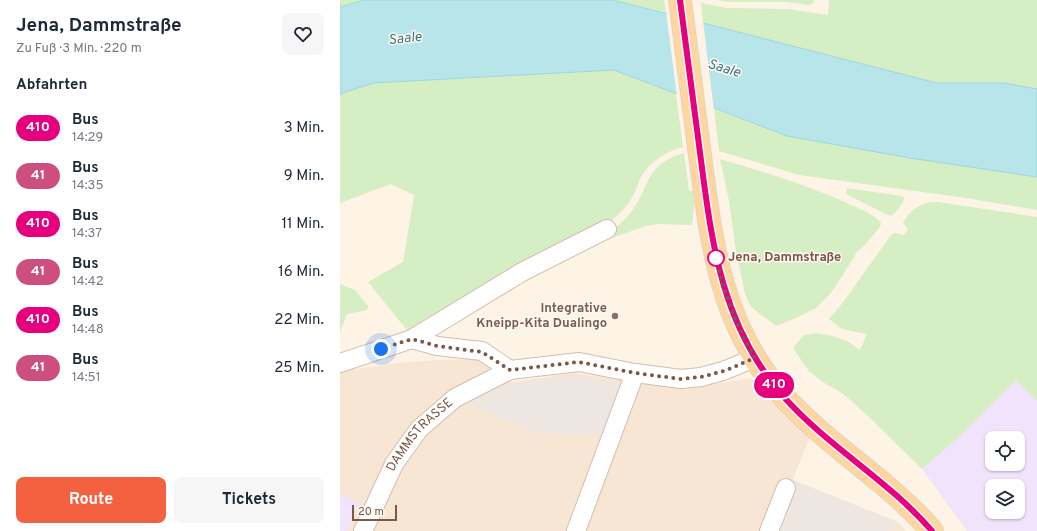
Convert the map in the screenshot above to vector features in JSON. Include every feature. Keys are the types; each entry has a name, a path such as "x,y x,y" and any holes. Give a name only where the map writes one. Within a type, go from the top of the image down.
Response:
{"main road":[{"path":"680,0 706,204 715,255 726,296 737,324 755,358 778,390 799,413 896,494 932,531"}],"street":[{"path":"340,363 412,339 522,272 607,229"},
{"path":"412,339 437,346 482,352 510,370"},
{"name":"DAMMSTRASSE","path":"363,531 394,464 419,429 455,398 510,370 579,362 635,373 681,379 701,377 731,369 755,358"},
{"path":"576,531 635,373"},
{"path":"769,531 786,488"}],"shaded area":[{"path":"479,359 511,382 574,373 684,389 751,378 776,407 809,438 773,531 340,531 340,371 398,363"},
{"path":"573,375 622,384 604,435 538,433 470,405 465,399 514,383"},
{"path":"1016,380 1037,401 1037,531 967,531 922,469 959,437"},
{"path":"793,480 898,522 889,531 773,531"},
{"path":"340,495 359,503 348,531 340,531"},
{"path":"898,522 906,531 889,531"}],"green space":[{"path":"340,0 364,0 340,7"},
{"path":"613,0 664,0 666,13"},
{"path":"716,0 814,0 814,2 810,5 786,2 728,2"},
{"path":"829,0 1037,0 1037,89 1004,83 937,83 703,23 701,3 727,8 788,9 828,15"},
{"path":"614,70 676,94 683,147 658,158 648,168 640,179 634,194 628,203 618,215 605,226 410,334 368,282 403,262 414,195 391,184 340,203 340,94 373,83"},
{"path":"714,109 787,136 910,158 1037,177 1037,210 966,198 799,175 719,151"},
{"path":"684,153 689,191 693,191 694,206 692,225 659,224 646,226 595,244 595,246 561,259 595,241 612,230 626,218 640,199 653,172 670,158"},
{"path":"720,159 832,196 865,211 878,219 881,223 880,227 857,252 830,294 816,308 776,326 751,307 745,294 736,251 729,201"},
{"path":"847,188 902,196 904,198 899,208 890,216 848,195 846,193"},
{"path":"931,202 1037,217 1037,401 1016,380 959,437 922,469 868,416 842,393 821,381 808,370 793,348 804,335 816,333 833,336 847,341 860,350 867,334 842,329 829,319 844,301 891,235 895,233 904,235 908,229 903,223 908,215 918,207"},
{"path":"340,284 355,290 368,306 367,310 347,314 340,332"}],"water":[{"name":"Saale","path":"364,0 613,0 937,83 1004,83 1037,89 1037,177 910,158 787,136 614,70 373,83 340,94 340,7"}],"pier":[{"path":"666,11 703,21 714,111 677,97"}],"bus line":[{"name":"410","path":"680,0 711,235 726,296 737,324 755,358 766,374 783,396 799,413 896,494 932,531"}],"place":[{"name":"Jena, Dammstraße","path":"716,258"},
{"name":"Integrative Kneipp-Kita Dualingo","path":"615,316"}],"route":[{"path":"381,349 412,339 437,346 482,352 510,370 579,362 658,377 681,379 701,377 724,371 755,358 734,318 726,296 715,255 716,258"}]}
